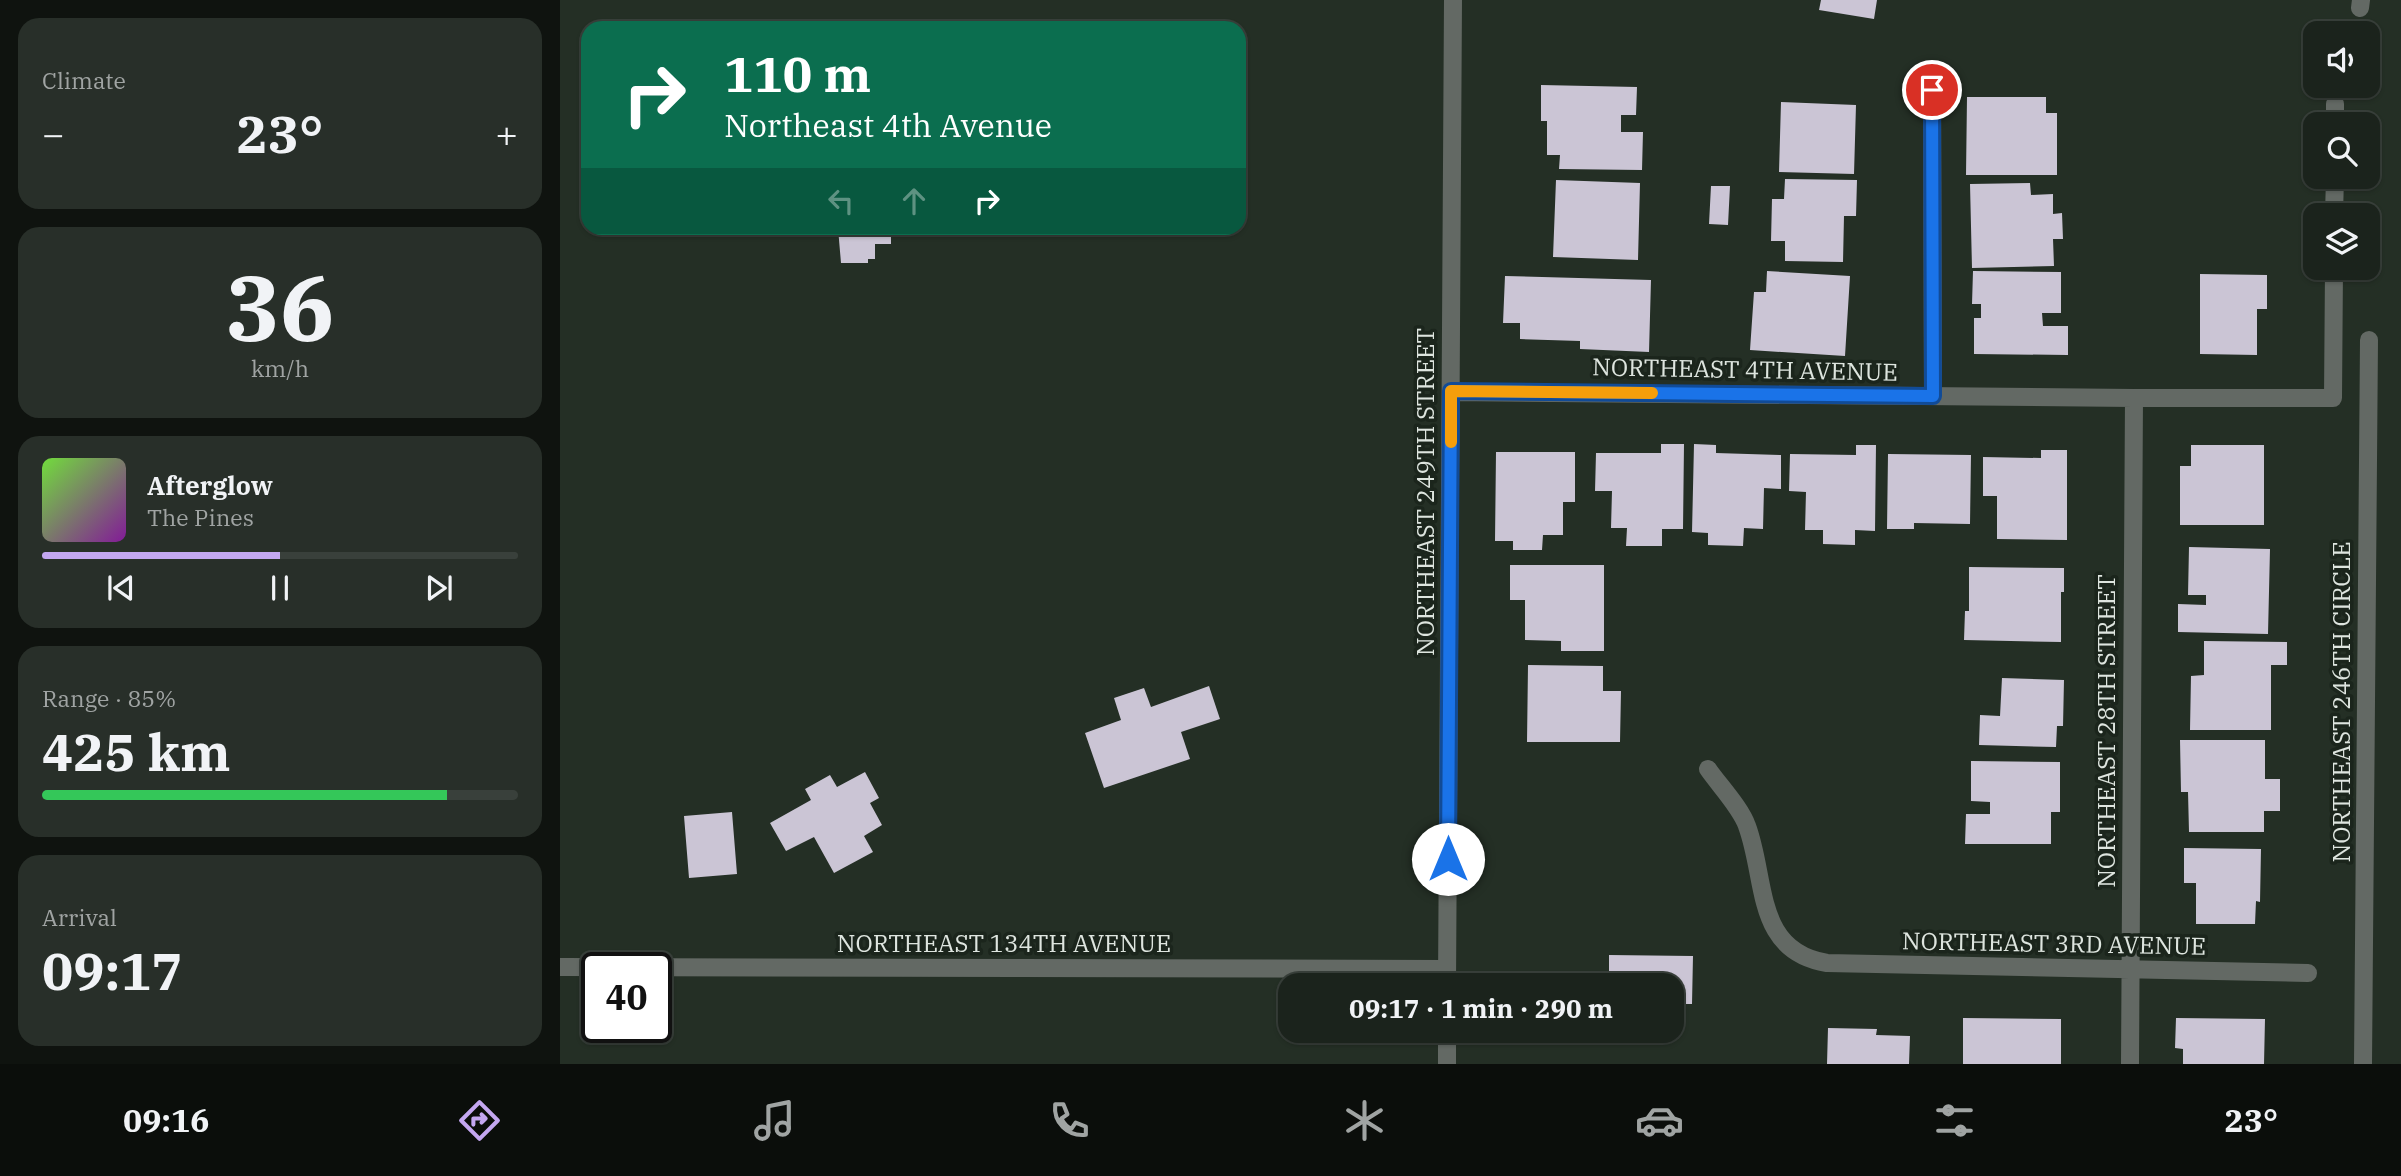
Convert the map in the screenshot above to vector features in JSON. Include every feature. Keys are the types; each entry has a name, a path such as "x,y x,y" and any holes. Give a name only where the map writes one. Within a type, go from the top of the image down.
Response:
{"street":[{"name":"NORTHEAST 249TH STREET","path":"1447,973 1453,0"},
{"path":"1932,90 1933,396"},
{"path":"2335,104 2335,112"},
{"name":"NORTHEAST 4TH AVENUE","path":"1451,391 2333,398 2334,280"},
{"name":"NORTHEAST 246TH CIRCLE","path":"2363,1064 2369,340"},
{"name":"NORTHEAST 28TH STREET","path":"2130,1064 2134,398"},
{"name":"NORTHEAST 3RD AVENUE","path":"1708,769 1747,824 1771,923 1789,947 1800,956 1827,963 2308,973"},
{"name":"NORTHEAST 134TH AVENUE","path":"560,967 1278,975"},
{"path":"1447,1043 1447,1064"}],"building":[{"path":"1821,0 1877,0 1874,19 1819,10"},
{"path":"1541,85 1637,87 1636,115 1621,115 1621,132 1643,132 1642,170 1559,169 1560,155 1547,155 1547,121 1541,121"},
{"path":"1967,97 2046,97 2046,113 2057,113 2057,175 1966,175"},
{"path":"1781,102 1856,105 1854,174 1779,172"},
{"path":"1785,179 1857,180 1856,216 1844,216 1843,262 1785,261 1785,241 1771,241 1772,199 1784,199"},
{"path":"1556,180 1640,183 1638,260 1553,257"},
{"path":"2030,183 2031,195 2053,194 2053,214 2062,213 2063,239 2053,239 2054,266 1972,268 1970,184"},
{"path":"1711,186 1730,186 1728,225 1709,224"},
{"path":"839,235 891,235 891,244 875,244 875,259 868,259 868,263 841,263"},
{"path":"1767,271 1850,276 1845,356 1750,350 1754,292 1766,292"},
{"path":"1973,271 2061,272 2061,313 2042,313 2043,326 2068,326 2068,355 1974,354 1974,318 1981,318 1981,304 1972,304"},
{"path":"2200,274 2267,275 2267,309 2257,309 2257,355 2200,354"},
{"path":"1505,276 1651,280 1649,352 1580,349 1580,341 1520,339 1520,323 1503,323"},
{"path":"1661,444 1684,444 1683,529 1662,529 1662,546 1626,546 1627,528 1611,528 1612,491 1595,491 1596,453 1661,453"},
{"path":"1694,444 1716,445 1716,453 1781,455 1781,489 1764,488 1763,529 1744,528 1743,546 1708,545 1708,533 1692,532"},
{"path":"1856,445 1876,445 1875,531 1855,530 1855,545 1823,544 1823,530 1805,530 1806,492 1789,491 1790,454 1856,455"},
{"path":"2191,445 2264,445 2264,525 2180,525 2180,466 2191,466"},
{"path":"2041,450 2067,450 2067,540 1997,539 1997,496 1983,496 1983,457 2041,458"},
{"path":"1496,452 1575,452 1575,502 1563,502 1563,535 1543,535 1542,550 1513,550 1513,541 1495,541"},
{"path":"1888,454 1971,455 1970,524 1914,523 1914,529 1887,529"},
{"path":"2189,547 2270,549 2268,634 2178,632 2178,604 2206,605 2206,595 2188,595"},
{"path":"1510,565 1604,565 1604,651 1561,651 1561,641 1525,640 1525,600 1510,600"},
{"path":"1969,567 2064,568 2061,642 1964,640 1965,611 1969,611"},
{"path":"2204,641 2287,642 2287,665 2271,665 2271,730 2190,730 2191,676 2204,675"},
{"path":"1528,665 1603,666 1603,691 1621,691 1620,742 1527,742"},
{"path":"2002,678 2064,680 2063,726 2057,726 2056,747 1979,745 1980,715 2000,716"},
{"path":"1209,686 1220,719 1181,732 1190,759 1104,788 1085,733 1121,720 1114,698 1144,688 1151,707"},
{"path":"2180,740 2265,740 2265,779 2280,779 2280,811 2264,811 2264,832 2189,832 2188,792 2181,792"},
{"path":"1971,761 2060,762 2060,812 2051,812 2051,844 1965,844 1966,814 1990,814 1990,802 1971,801"},
{"path":"865,772 879,798 870,803 882,825 864,836 873,852 834,873 814,837 786,851 770,823 811,800 805,789 830,775 837,787"},
{"path":"732,812 737,874 689,878 684,816"},
{"path":"2184,848 2261,849 2260,902 2256,901 2255,924 2196,924 2196,883 2184,883"},
{"path":"1609,955 1693,956 1692,1004 1684,1004 1684,973 1609,973"},
{"path":"1963,1018 2061,1019 2061,1064 1963,1064"},
{"path":"2176,1018 2265,1019 2264,1064 2183,1064 2183,1049 2175,1048"},
{"path":"1828,1028 1877,1029 1876,1035 1910,1036 1909,1064 1827,1064"}],"slow traffic":[{"path":"1451,442 1451,391 1652,393"}],"route":[{"path":"1448,859 1451,391 1933,396 1932,90"}]}
